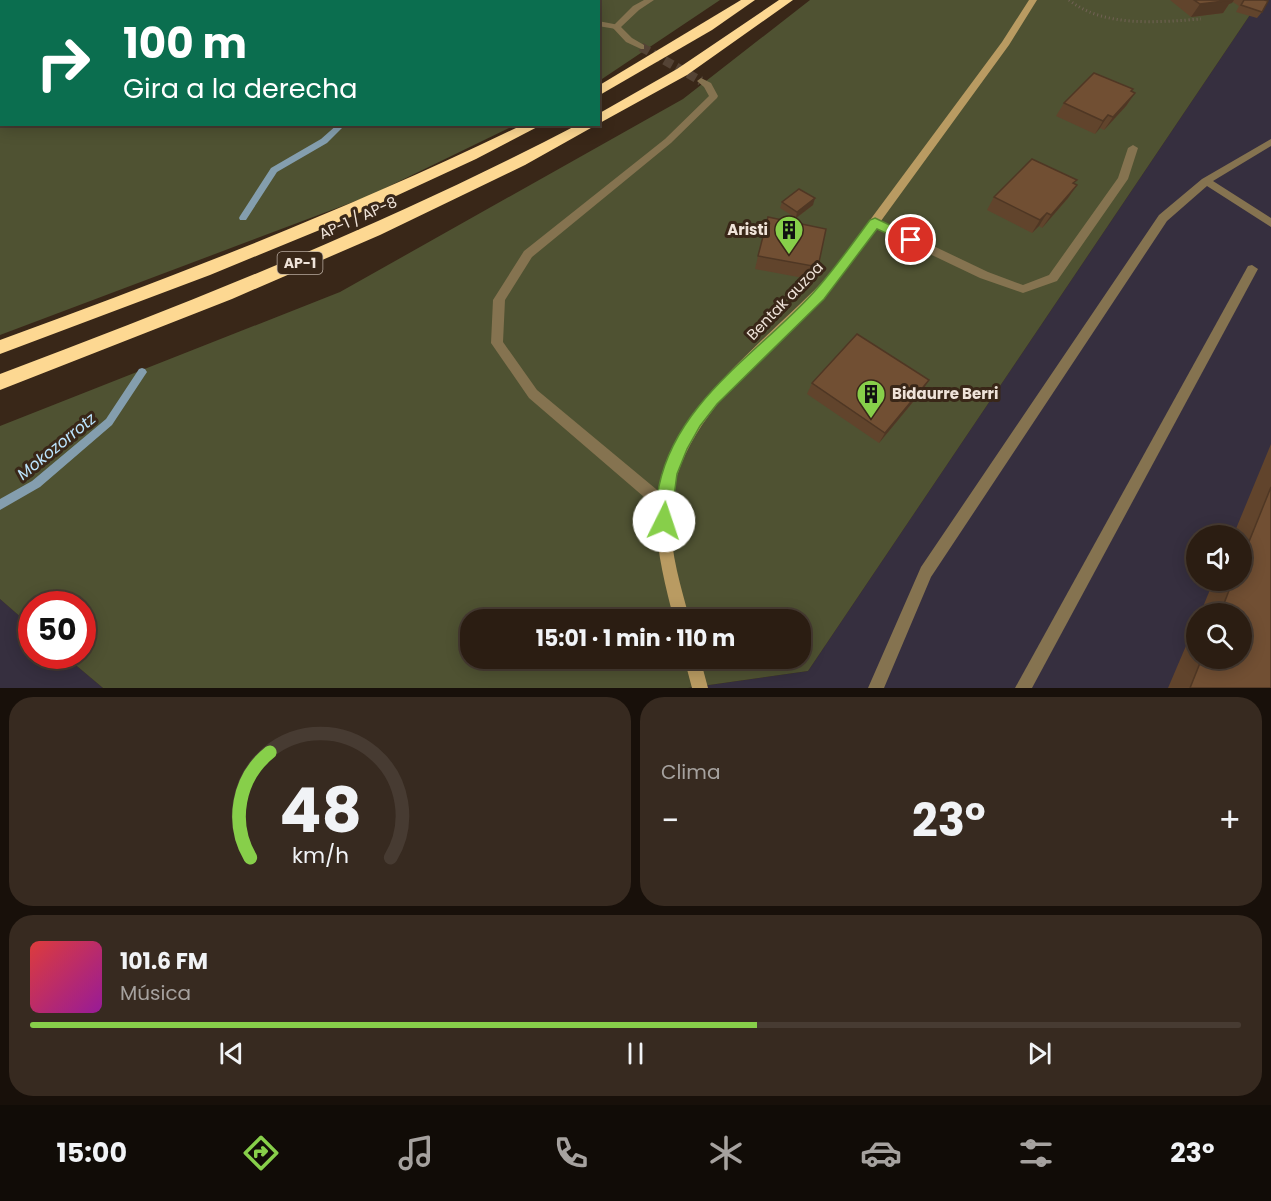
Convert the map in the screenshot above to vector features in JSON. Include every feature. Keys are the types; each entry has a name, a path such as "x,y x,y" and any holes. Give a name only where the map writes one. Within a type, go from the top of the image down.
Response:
{"highway":[{"path":"600,91 678,46 749,0"},
{"path":"600,119 682,72 787,0"},
{"name":"AP-1 / AP-8","path":"0,347 283,240 376,200 532,126"},
{"name":"AP-1 / AP-8","path":"0,382 187,310 318,256 480,182 587,126"}],"main road":[{"name":"Bentak auzoa","path":"679,609 669,572 664,537 663,504 670,474 681,446 695,421 712,399 819,295 875,223 1006,43 1033,0"},
{"path":"695,669 700,688"}],"street":[{"path":"616,27 636,8 650,0"},
{"path":"600,23 616,27 629,40 641,47"},
{"path":"663,504 533,394 496,343 499,300 528,254 668,141 714,96 708,85 701,81"},
{"path":"876,688 926,572 1163,218 1206,181 1271,142"},
{"path":"875,223 984,275 1023,289 1053,278 1123,180 1133,148"},
{"path":"1206,181 1271,223"},
{"path":"1023,688 1252,269"}],"path":[{"path":"1069,0 1074,6 1096,14 1136,22 1201,19"}],"shaded area":[{"path":"1260,0 1271,0 1271,688 688,688 811,669"},
{"path":"0,599 18,615 18,669 80,669 103,688 0,688"}],"green space":[{"path":"600,0 720,0 600,80"},
{"path":"810,0 1260,0 811,667 811,609 460,609 460,669 809,669 808,671 688,688 103,688 80,669 96,669 96,591 18,591 18,615 0,599 0,426 340,292 683,99"},
{"path":"0,126 513,126 369,196 0,335"}],"building":[{"path":"1194,0 1232,0 1200,4"},
{"path":"1244,0 1268,1 1262,12 1241,5"},
{"path":"1094,73 1133,89 1131,91 1135,93 1113,117 1108,115 1103,121 1064,103"},
{"path":"1032,159 1077,180 1073,183 1077,185 1051,215 1047,213 1040,220 994,197"},
{"path":"799,189 815,198 797,212 782,202"},
{"name":"Aristi","path":"768,217 826,229 818,267 758,256"},
{"name":"Bidaurre Berri","path":"857,334 929,380 885,433 812,383"},
{"path":"1271,487 1271,688 1190,688 1198,669 1252,669 1252,603 1224,603 1229,591 1252,591 1252,534"}],"waterway":[{"name":"Mokozorrotz","path":"243,218 274,170 324,141 341,126"},
{"name":"Mokozorrotz","path":"0,505 36,484 109,422 142,372"}],"tunnel":[{"path":"641,47 701,81"}],"place":[{"name":"Aristi","path":"789,256"},
{"name":"Bidaurre Berri","path":"871,420"}],"route":[{"path":"664,521 663,504 670,474 681,446 695,421 712,399 819,295 875,223 911,240"}]}
